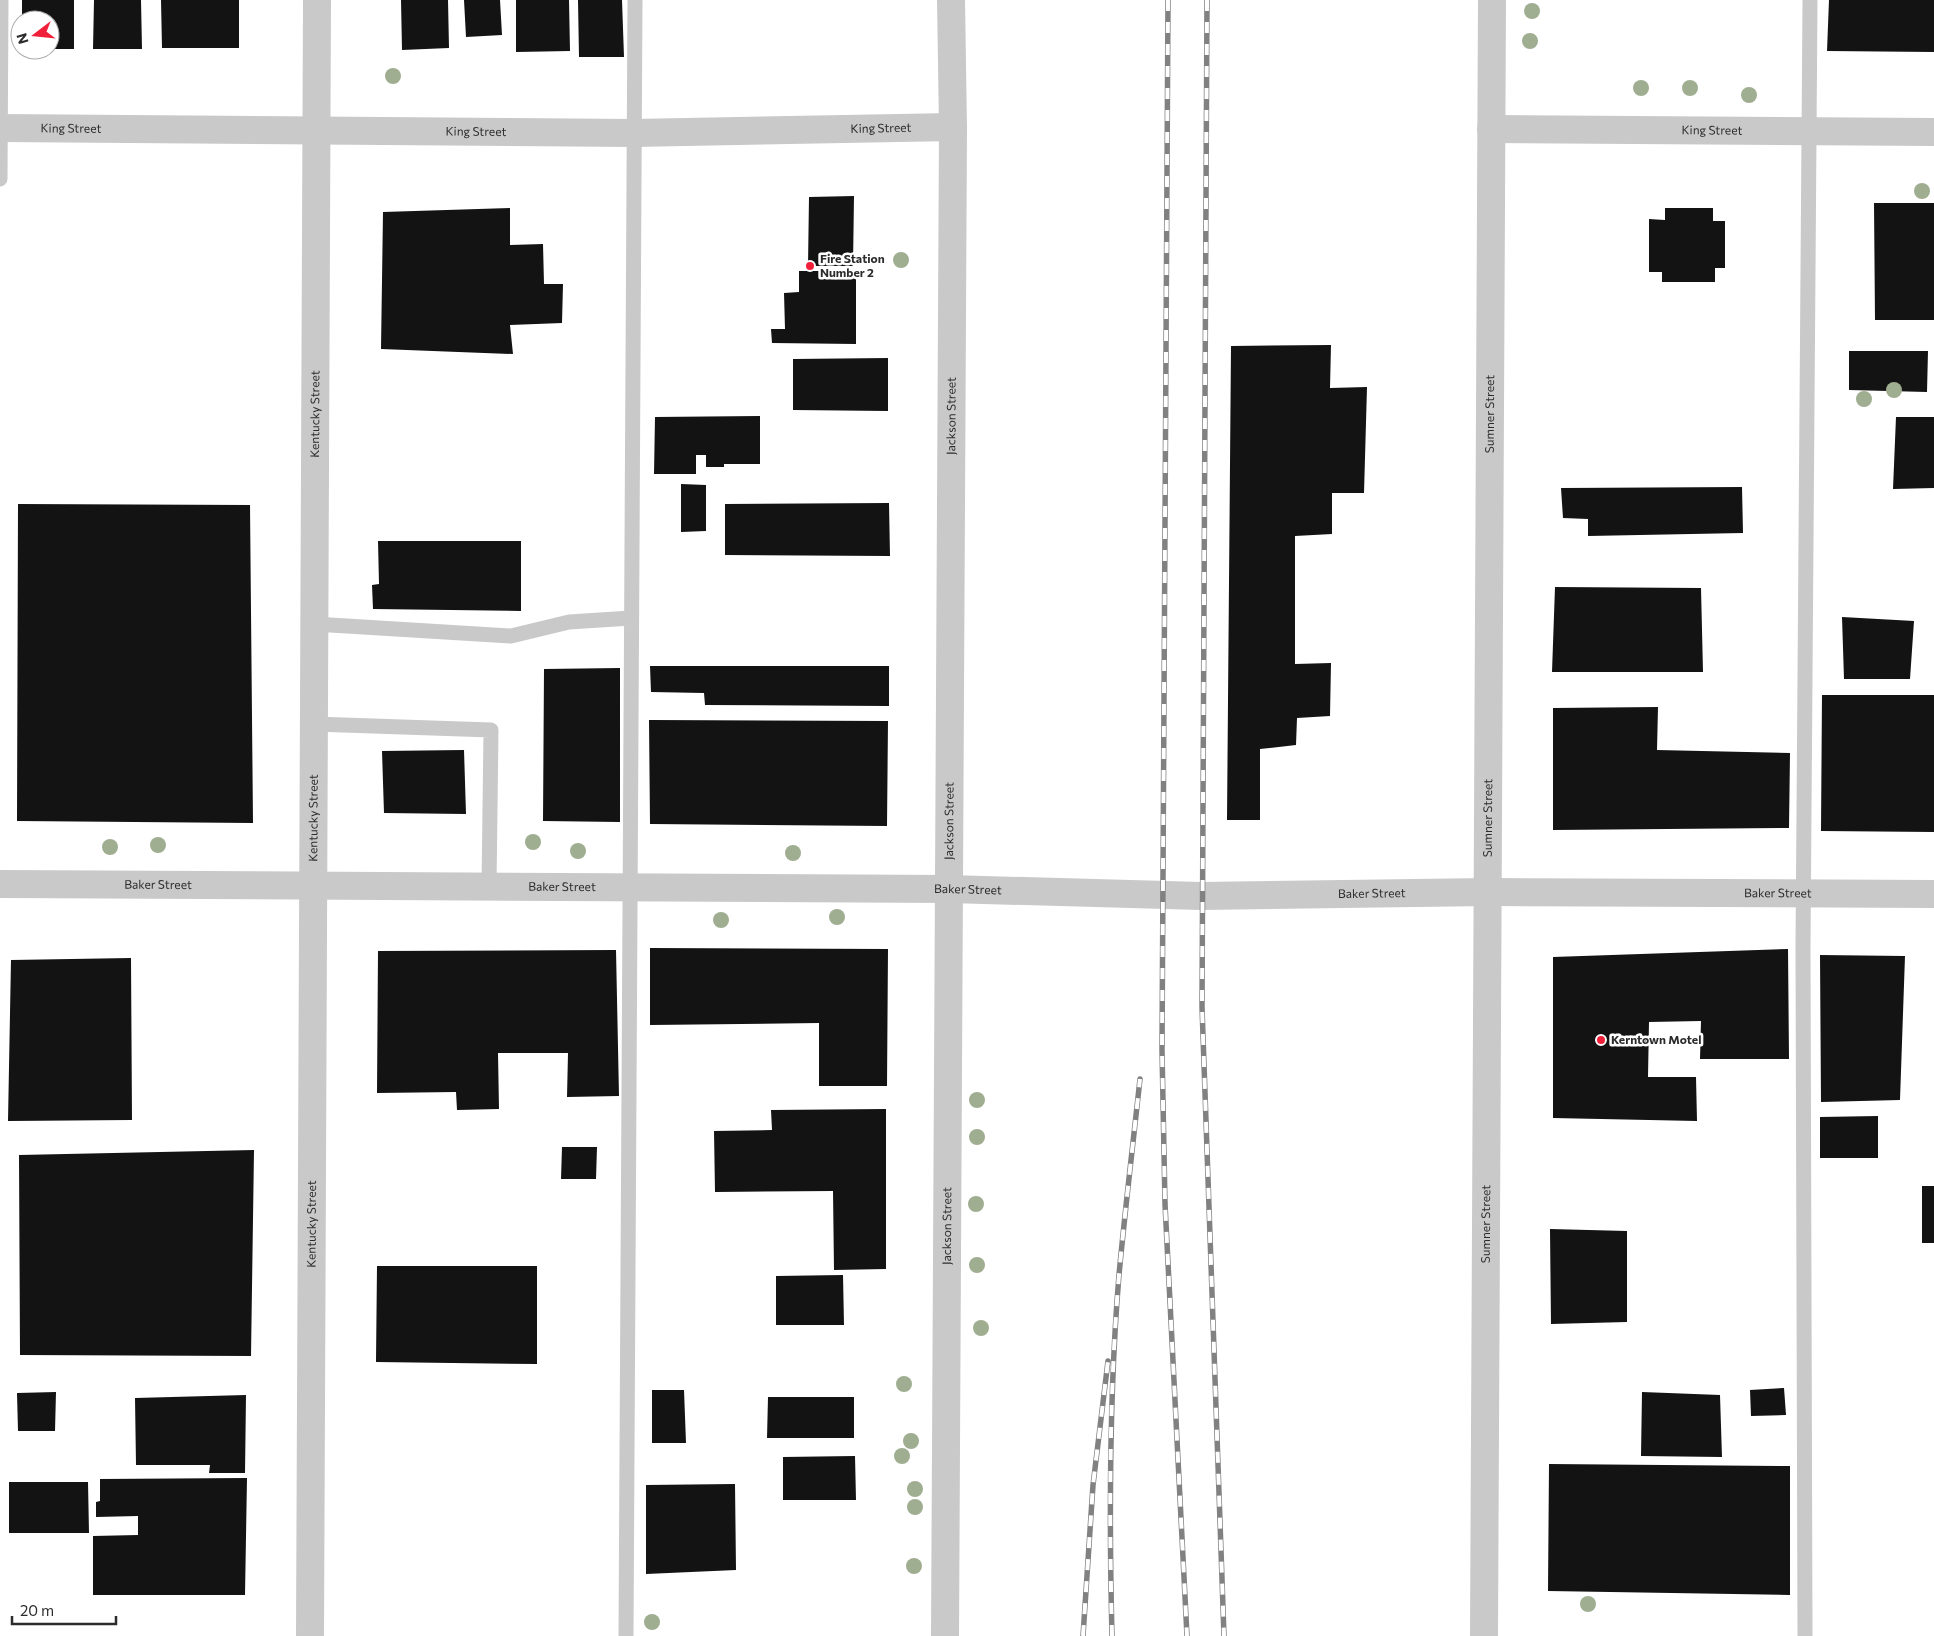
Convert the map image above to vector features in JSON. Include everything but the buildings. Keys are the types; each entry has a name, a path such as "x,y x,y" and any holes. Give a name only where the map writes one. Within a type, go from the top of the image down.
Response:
{"street":[{"name":"Kentucky Street","path":"310,1636 317,0"},
{"name":"Jackson Street","path":"945,1636 953,127 951,0"},
{"name":"Sumner Street","path":"1484,1636 1492,0"},
{"name":"King Street","path":"0,128 633,133 953,127"},
{"name":"King Street","path":"1491,129 1934,132"},
{"name":"Baker Street","path":"0,884 949,889 1201,896 1488,892 1934,894"}],"lane":[{"path":"0,179 1,0"},
{"path":"626,1636 635,0"},
{"path":"1805,1636 1804,893 1810,0"},
{"path":"314,624 511,636 569,622 631,618"},
{"path":"314,724 491,730 489,887"}],"railway":[{"path":"1168,0 1162,1050 1165,1204 1187,1636"},
{"path":"1207,0 1202,1007 1224,1636"},
{"path":"1112,1636 1110,1501 1113,1365 1119,1275 1140,1079"},
{"path":"1083,1636 1093,1485 1108,1361"}],"place":[{"name":"Fire Station Number 2","path":"810,266"},
{"name":"Kerntown Motel","path":"1601,1040"}]}
